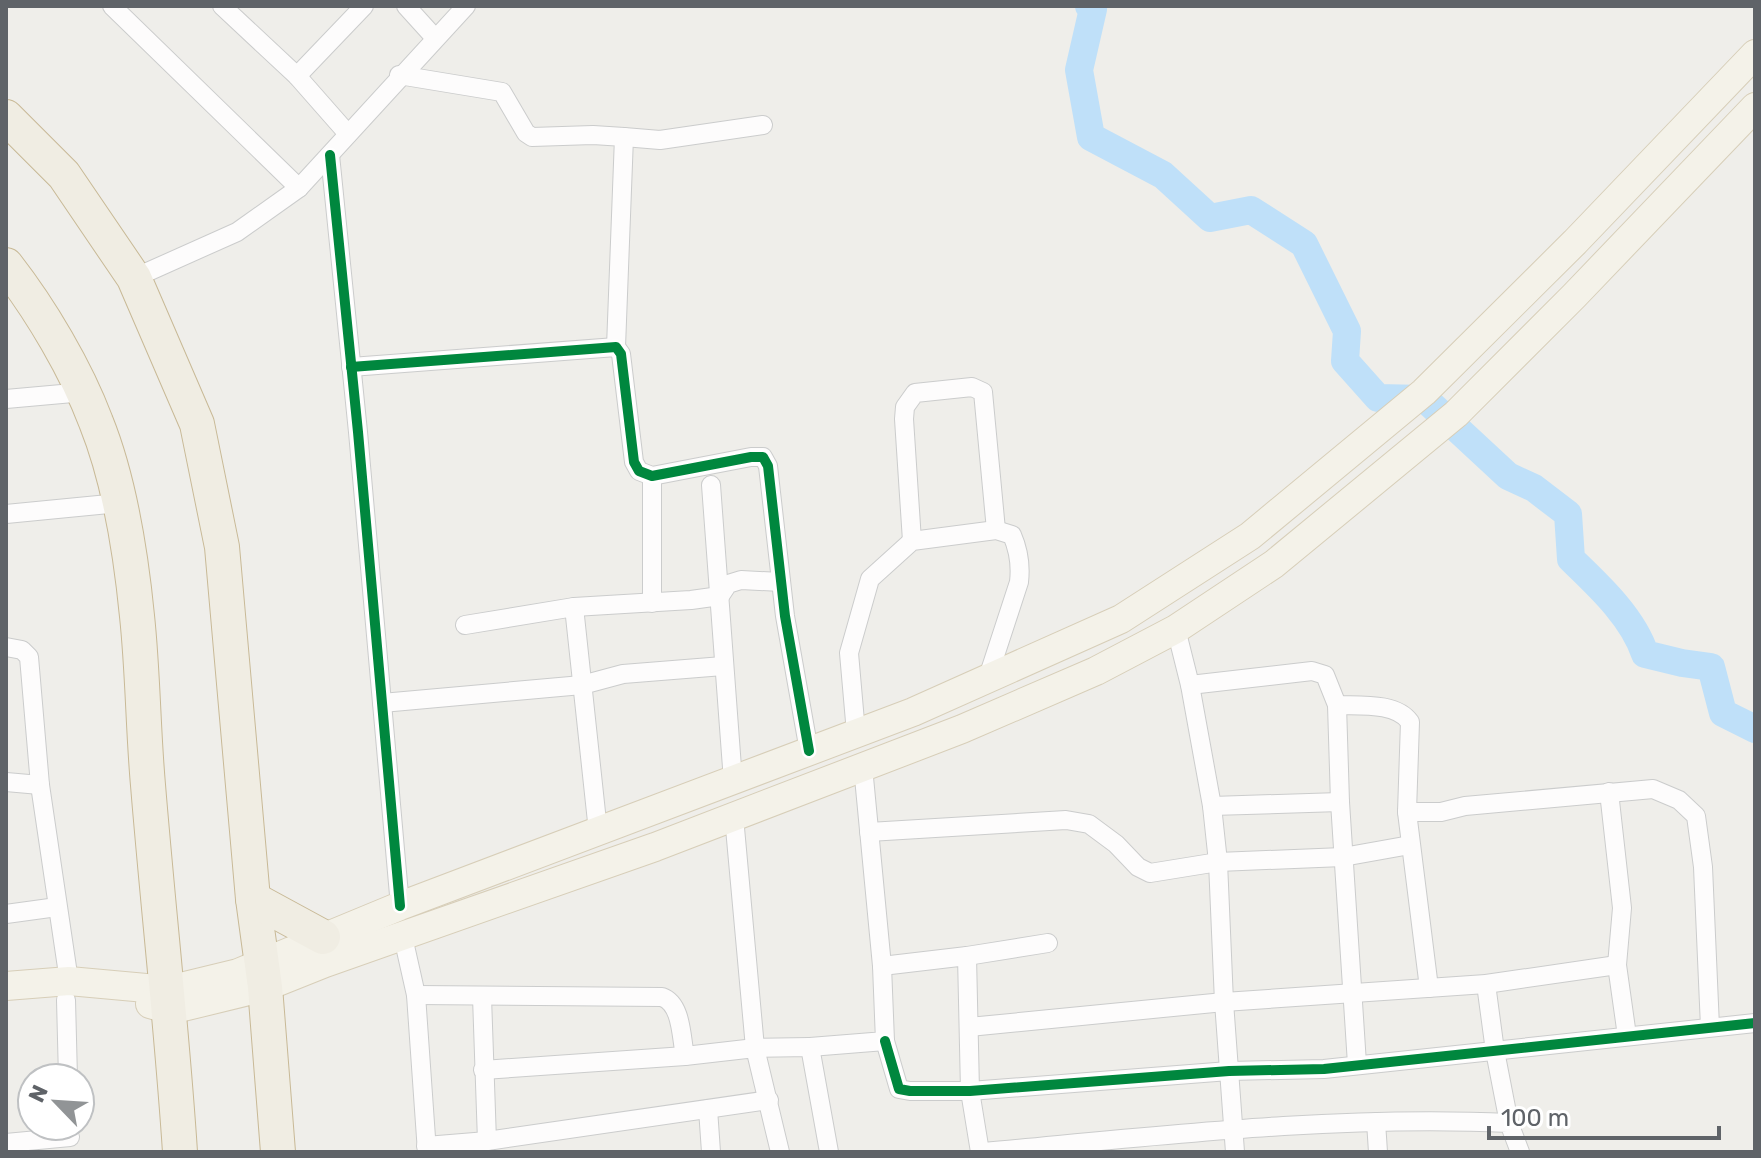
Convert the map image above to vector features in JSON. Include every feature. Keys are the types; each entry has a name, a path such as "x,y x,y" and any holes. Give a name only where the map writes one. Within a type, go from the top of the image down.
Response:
{"highway":[{"path":"6,117 64,175 134,278 197,424 222,547 278,1152"},
{"path":"6,265 26,291 84,392 109,458 119,503 137,615 148,783 180,1152"},
{"path":"253,899 323,937"}],"main road":[{"path":"263,976 323,937 856,733 987,680 1121,619 1250,536 1424,392 1575,242 1755,54"},
{"path":"6,986 169,1000 325,963 734,817 962,729 1096,671 1176,629 1274,564 1433,434 1574,296 1755,107"},
{"path":"1250,536 1274,564"},
{"path":"763,770 774,801"},
{"path":"6,1001 68,991"}],"street":[{"path":"112,6 299,188"},
{"path":"222,6 297,76 348,134"},
{"path":"297,76 364,6"},
{"path":"406,6 435,38"},
{"path":"134,278 237,232 299,188 399,75 466,6"},
{"path":"399,75 502,92 526,133 532,137 593,135 660,140 763,125"},
{"path":"624,137 616,347 621,354 634,462 639,471 652,476 763,457 768,466 781,582 809,751"},
{"path":"330,155 400,906"},
{"path":"351,367 616,347"},
{"path":"912,541 904,419 905,407 915,393 972,387 983,392 996,530"},
{"path":"6,399 84,392"},
{"path":"652,476 652,603"},
{"path":"711,485 733,781"},
{"path":"6,514 119,503"},
{"path":"856,733 849,653 865,596 870,579 912,541 996,530 1012,535 1021,567 1019,582 987,680"},
{"path":"720,596 728,584 741,580 781,582"},
{"path":"465,625 574,607 720,596"},
{"path":"574,607 598,831"},
{"path":"1176,629 1190,685 1212,806 1235,1152"},
{"path":"6,647 22,650 29,657 40,785 68,991 68,1062"},
{"path":"382,703 582,685 623,674 723,666"},
{"path":"1190,685 1319,672 1325,675 1337,705 1343,857 1357,1064"},
{"path":"1337,705 1391,709 1405,715 1410,722 1407,812 1429,988"},
{"path":"863,767 882,966 885,1041 899,1089 970,1091 1229,1071 1324,1069 1755,1023"},
{"path":"6,782 40,785"},
{"path":"1407,812 1441,812 1465,806 1653,789 1679,800 1696,816 1703,867 1710,1027"},
{"path":"1609,792 1622,908 1617,965 1627,1036"},
{"path":"1212,806 1340,802"},
{"path":"734,817 755,1048 780,1152"},
{"path":"869,832 1066,820 1089,824 1116,844 1138,867 1150,873 1218,862 1343,857 1410,845"},
{"path":"6,914 57,907"},
{"path":"403,937 416,995 426,1149 769,1100"},
{"path":"882,966 1048,943"},
{"path":"967,956 970,1091 982,1152 1233,1129 1376,1122 1509,1123"},
{"path":"969,1027 1224,1002 1486,984 1617,965"},
{"path":"1486,984 1509,1123 1520,1152"},
{"path":"416,995 662,997 676,1007 685,1056"},
{"path":"482,997 487,1141"},
{"path":"483,1070 885,1041"},
{"path":"810,1047 829,1152"},
{"path":"708,1109 711,1152"},
{"path":"1376,1122 1378,1152"}],"waterway":[{"path":"1089,6 1093,9 1079,70 1091,137 1163,175 1210,218 1251,210 1304,244 1347,331 1345,361 1378,398 1425,399 1508,476 1534,488 1568,514 1571,559 1623,615 1645,654 1711,667 1723,713 1755,729"}],"cycle path":[{"path":"330,155 400,906"},
{"path":"351,367 616,347 621,354 634,462 639,471 652,476 763,457 768,466 785,616 809,751"},
{"path":"885,1041 899,1089 970,1091 1229,1071 1324,1069 1755,1023"}]}
